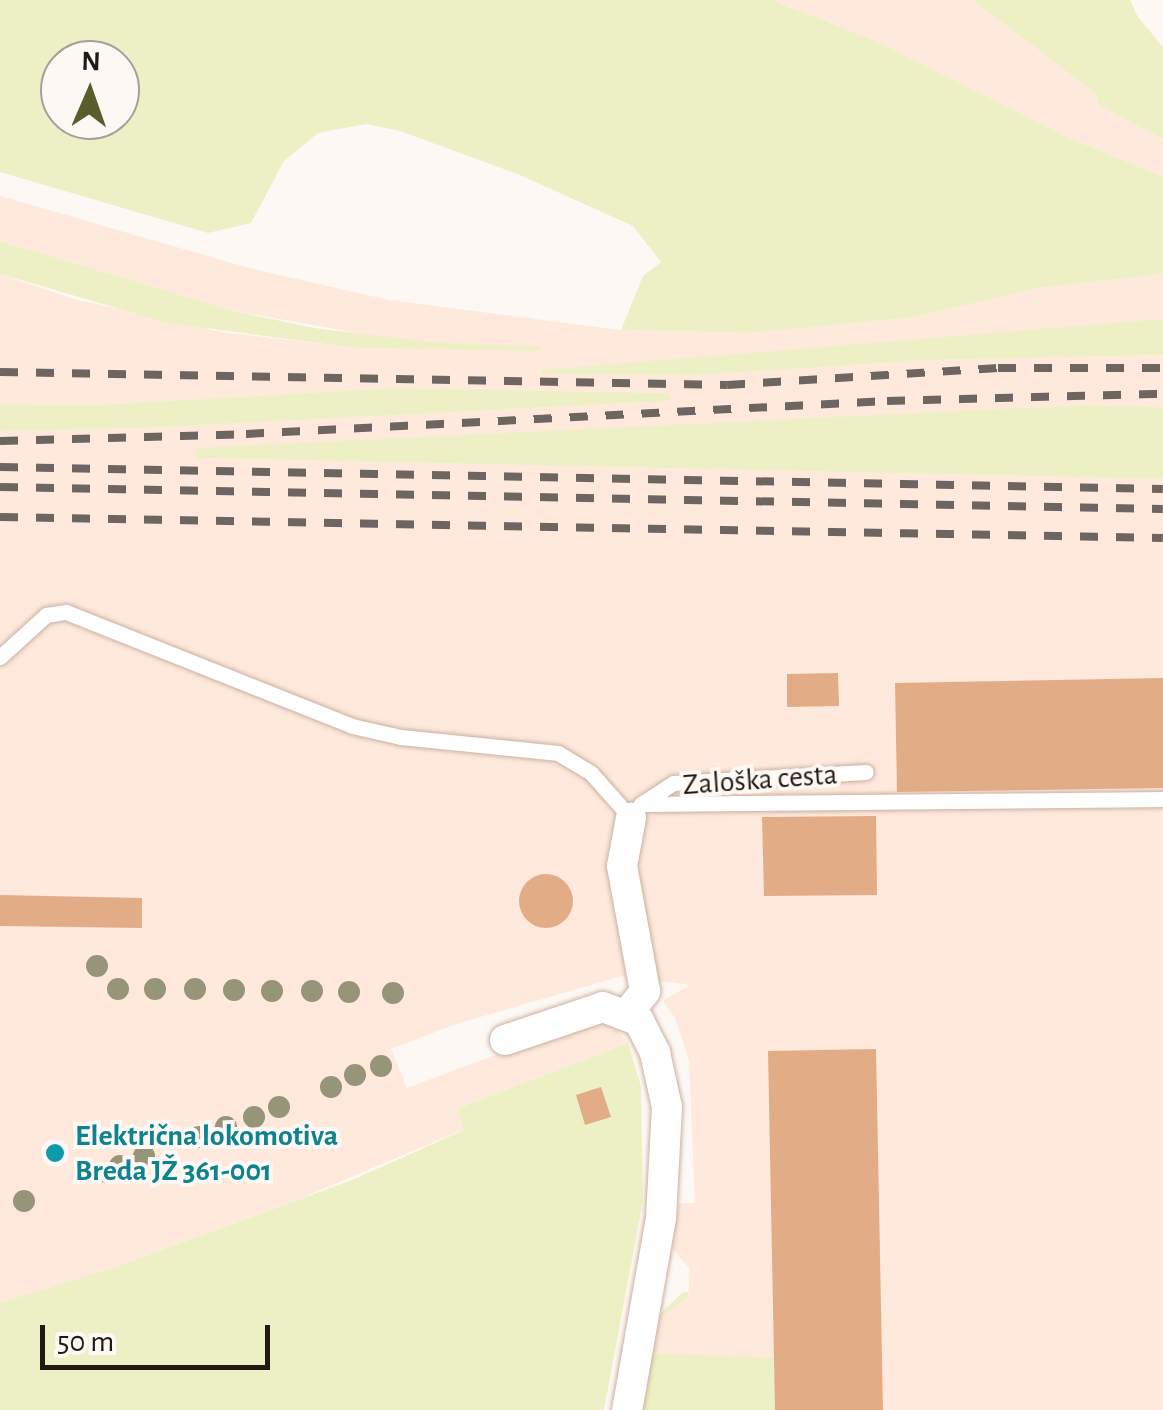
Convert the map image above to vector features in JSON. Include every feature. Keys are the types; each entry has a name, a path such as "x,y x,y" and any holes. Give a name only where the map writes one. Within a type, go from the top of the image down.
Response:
{"street":[{"path":"628,1013 645,990 622,866 636,811"},
{"path":"505,1040 590,1008 628,1013 639,1020 655,1054 667,1107 661,1218 626,1410"}],"lane":[{"path":"0,656 46,615 66,612 352,726 402,737 558,754 591,772 636,811 1163,799"},
{"name":"Zaloška cesta","path":"636,811 673,783 866,772"}],"shaded area":[{"path":"772,0 972,0 1095,93 1099,105 1163,139 1163,177 1069,138 876,41"},
{"path":"0,196 249,268 389,300 621,330 750,333 915,317 1038,288 1163,274 1163,319 542,374 699,375 930,360 1163,355 1163,407 1082,405 195,449 196,458 1163,479 1163,1410 775,1410 650,1353 656,1321 688,1297 690,1269 672,1248 679,1203 695,1203 689,1060 675,1018 663,1001 690,985 622,976 456,1024 391,1049 407,1088 596,1018 608,1020 628,1043 457,1109 465,1129 297,1200 115,1267 0,1303 0,431 147,428 670,401 669,393 392,388 96,405 0,404 0,274 74,299 222,332 355,348 540,351 391,339 234,311 0,241"}],"green space":[{"path":"0,0 772,0 876,41 1069,138 1163,177 1163,274 1038,288 915,317 750,333 621,330 643,276 661,262 633,226 520,175 400,131 366,124 318,133 284,161 251,223 208,233 0,172"},
{"path":"972,0 1130,0 1138,17 1163,47 1163,139 1099,105 1095,93"},
{"path":"0,241 234,311 314,328 422,341 540,347 540,351 355,348 168,323 0,274"},
{"path":"1163,319 1163,355 930,360 699,375 542,374 542,370"},
{"path":"392,388 670,393 670,401 147,428 0,431 0,404 96,405"},
{"path":"1082,405 1163,407 1163,479 196,458 195,448"},
{"path":"628,1043 641,1087 643,1200 604,1410 0,1410 0,1303 115,1267 352,1180 464,1130 457,1109"},
{"path":"683,1292 688,1292 688,1297 656,1321 650,1353 774,1358 775,1410 637,1410 652,1321"}],"building":[{"path":"838,673 839,706 787,707 787,674"},
{"path":"1163,678 1163,788 897,792 895,683"},
{"path":"876,816 877,895 764,896 762,817"},
{"path":"546,874 565,882 573,901 565,920 546,928 527,920 519,901 527,882"},
{"path":"0,895 142,898 142,928 0,926"},
{"path":"876,1049 883,1410 775,1410 768,1051"},
{"path":"601,1087 611,1117 585,1125 576,1095"}],"railway":[{"path":"0,372 727,385 998,368 1163,368"},
{"path":"0,441 246,434 887,401 1163,394"},
{"path":"0,467 1163,489"},
{"path":"0,487 1163,509"},
{"path":"0,517 1163,538"}],"place":[{"name":"Električna lokomotiva Breda JŽ 361-001","path":"55,1153"}]}
